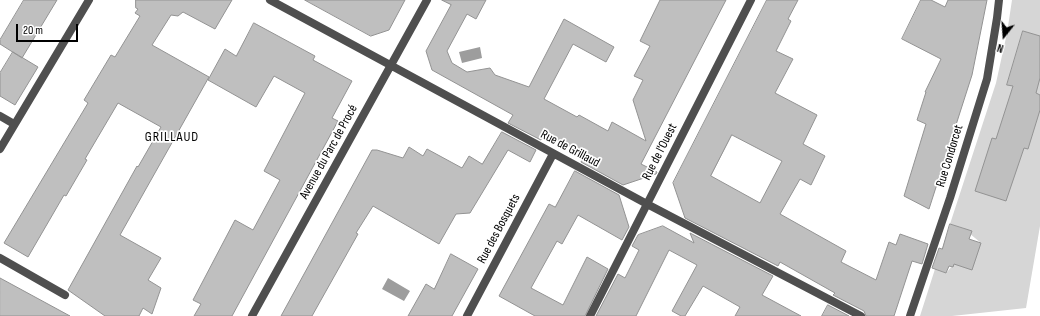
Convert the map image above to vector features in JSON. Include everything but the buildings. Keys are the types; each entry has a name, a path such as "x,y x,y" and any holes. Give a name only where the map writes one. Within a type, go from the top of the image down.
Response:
{"street":[{"path":"0,148 89,0"},
{"name":"Rue de Grillaud","path":"270,0 553,154 861,316"},
{"name":"Avenue du Parc de Procé","path":"252,316 427,0"},
{"name":"Rue de l'Ouest","path":"590,316 751,0"},
{"name":"Rue Condorcet","path":"910,316 950,198 987,79 999,0"},
{"path":"0,116 14,124"},
{"name":"Rue des Bosquets","path":"467,316 553,154"},
{"path":"0,258 65,295"}],"shaded area":[{"path":"1012,0 1040,0 1040,226 1026,308 952,316 920,316 935,269 946,273 954,264 981,243 963,228 950,224 996,83 1007,33"},
{"path":"480,47 482,58 462,63 459,52"},
{"path":"388,278 410,291 404,301 382,289"}],"district":[{"name":"GRILLAUD","path":"172,137"}]}
